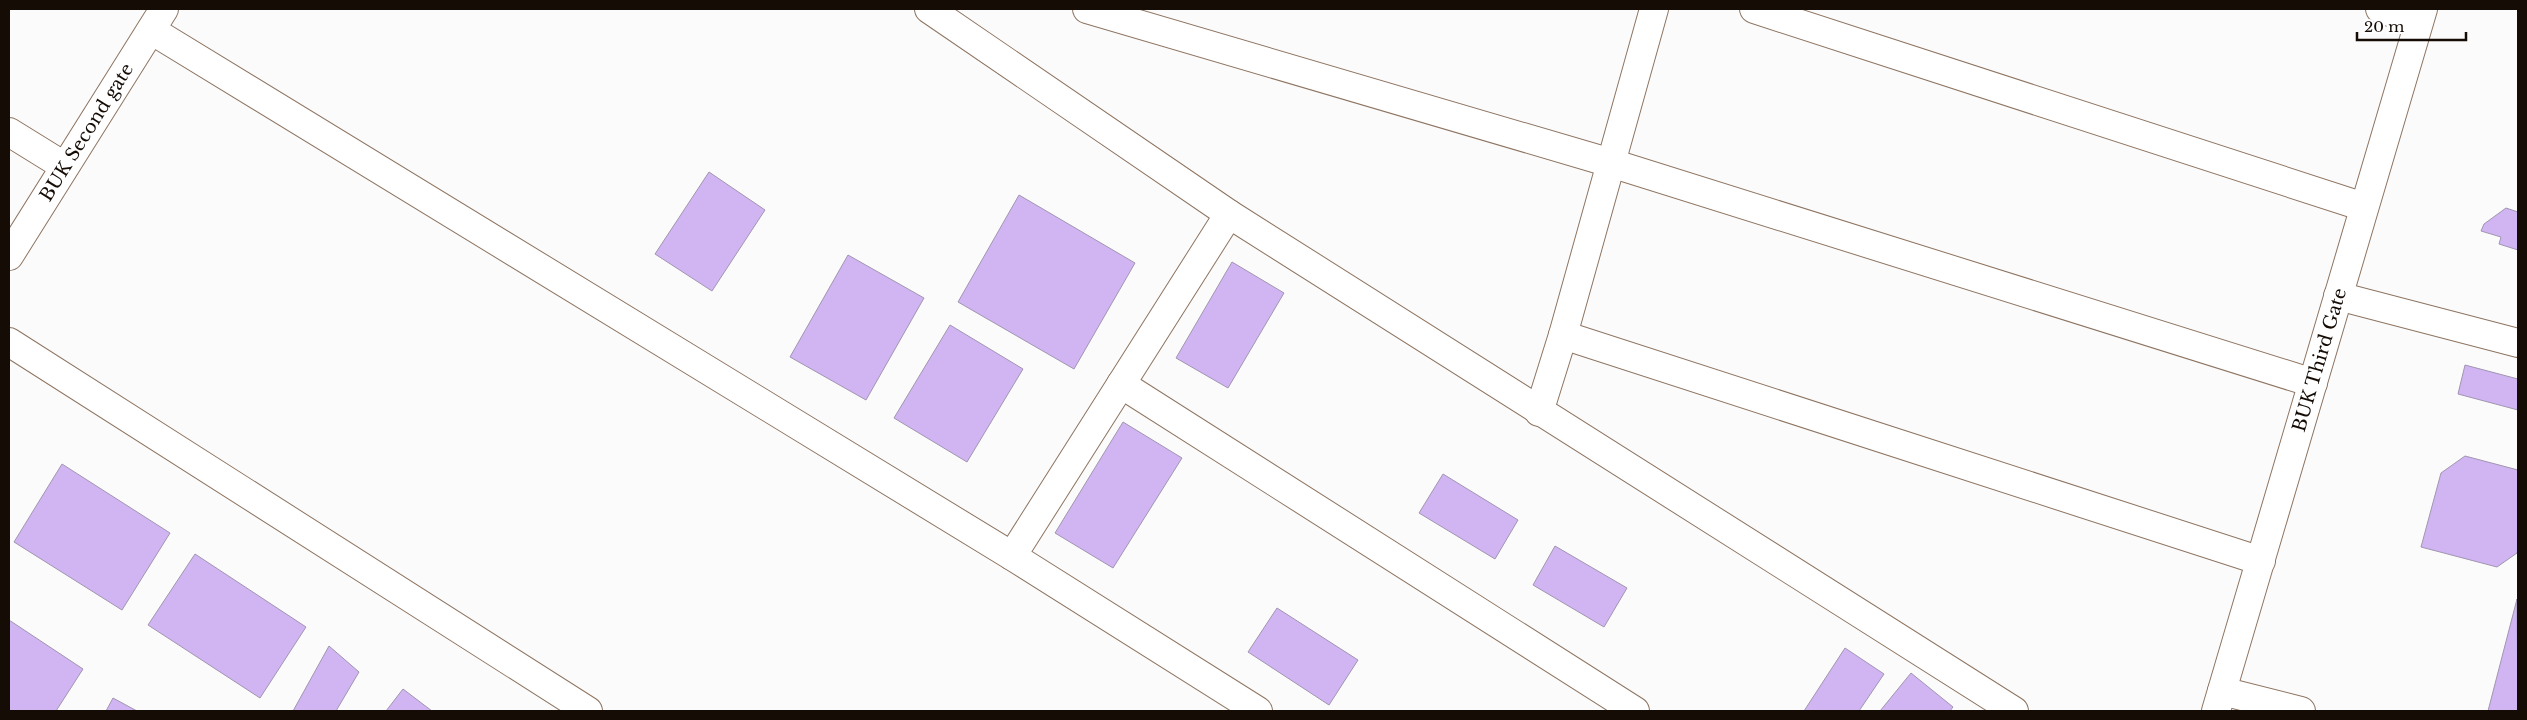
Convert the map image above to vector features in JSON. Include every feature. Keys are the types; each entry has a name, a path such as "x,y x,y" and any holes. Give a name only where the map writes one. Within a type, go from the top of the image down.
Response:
{"street":[{"path":"929,9 1229,214 2011,710"},
{"path":"1086,9 1612,163 2313,383"},
{"path":"1539,412 1563,335 1654,9"},
{"path":"1754,9 2364,207"},
{"path":"2380,9 2421,15"},
{"name":"BUK Third Gate","path":"2219,701 2421,15"},
{"path":"157,20 1258,711"},
{"name":"BUK Second gate","path":"9,256 157,20"},
{"path":"9,132 64,166"},
{"path":"1012,556 1229,214"},
{"path":"2338,296 2518,342"},
{"path":"1563,335 2261,561"},
{"path":"9,342 588,711"},
{"path":"1122,384 1635,711"},
{"path":"2219,701 2301,711"}],"building":[{"path":"709,172 765,210 712,291 655,254"},
{"path":"1019,195 1135,263 1074,369 958,302"},
{"path":"2506,208 2518,212 2518,250 2499,244 2501,237 2481,231 2484,224"},
{"path":"848,255 924,298 866,400 790,357"},
{"path":"1232,262 1284,293 1228,388 1176,358"},
{"path":"950,325 1023,369 967,462 894,418"},
{"path":"2465,365 2518,379 2518,410 2458,394"},
{"path":"1123,422 1182,458 1113,568 1055,533"},
{"path":"2465,456 2518,470 2518,549 2517,553 2497,567 2421,547 2441,473"},
{"path":"62,464 170,533 122,610 14,542"},
{"path":"1443,474 1518,520 1495,559 1419,513"},
{"path":"1555,546 1627,588 1604,627 1533,585"},
{"path":"195,554 306,627 260,698 148,625"},
{"path":"2517,599 2518,711 2488,711"},
{"path":"1277,608 1358,660 1329,705 1248,652"},
{"path":"9,620 83,669 56,711 9,711"},
{"path":"329,646 359,672 336,711 293,711"},
{"path":"1845,648 1884,674 1859,711 1804,711"},
{"path":"1911,673 1953,707 1950,711 1880,711"},
{"path":"403,689 432,711 386,711"},
{"path":"113,698 137,711 106,711"}]}
